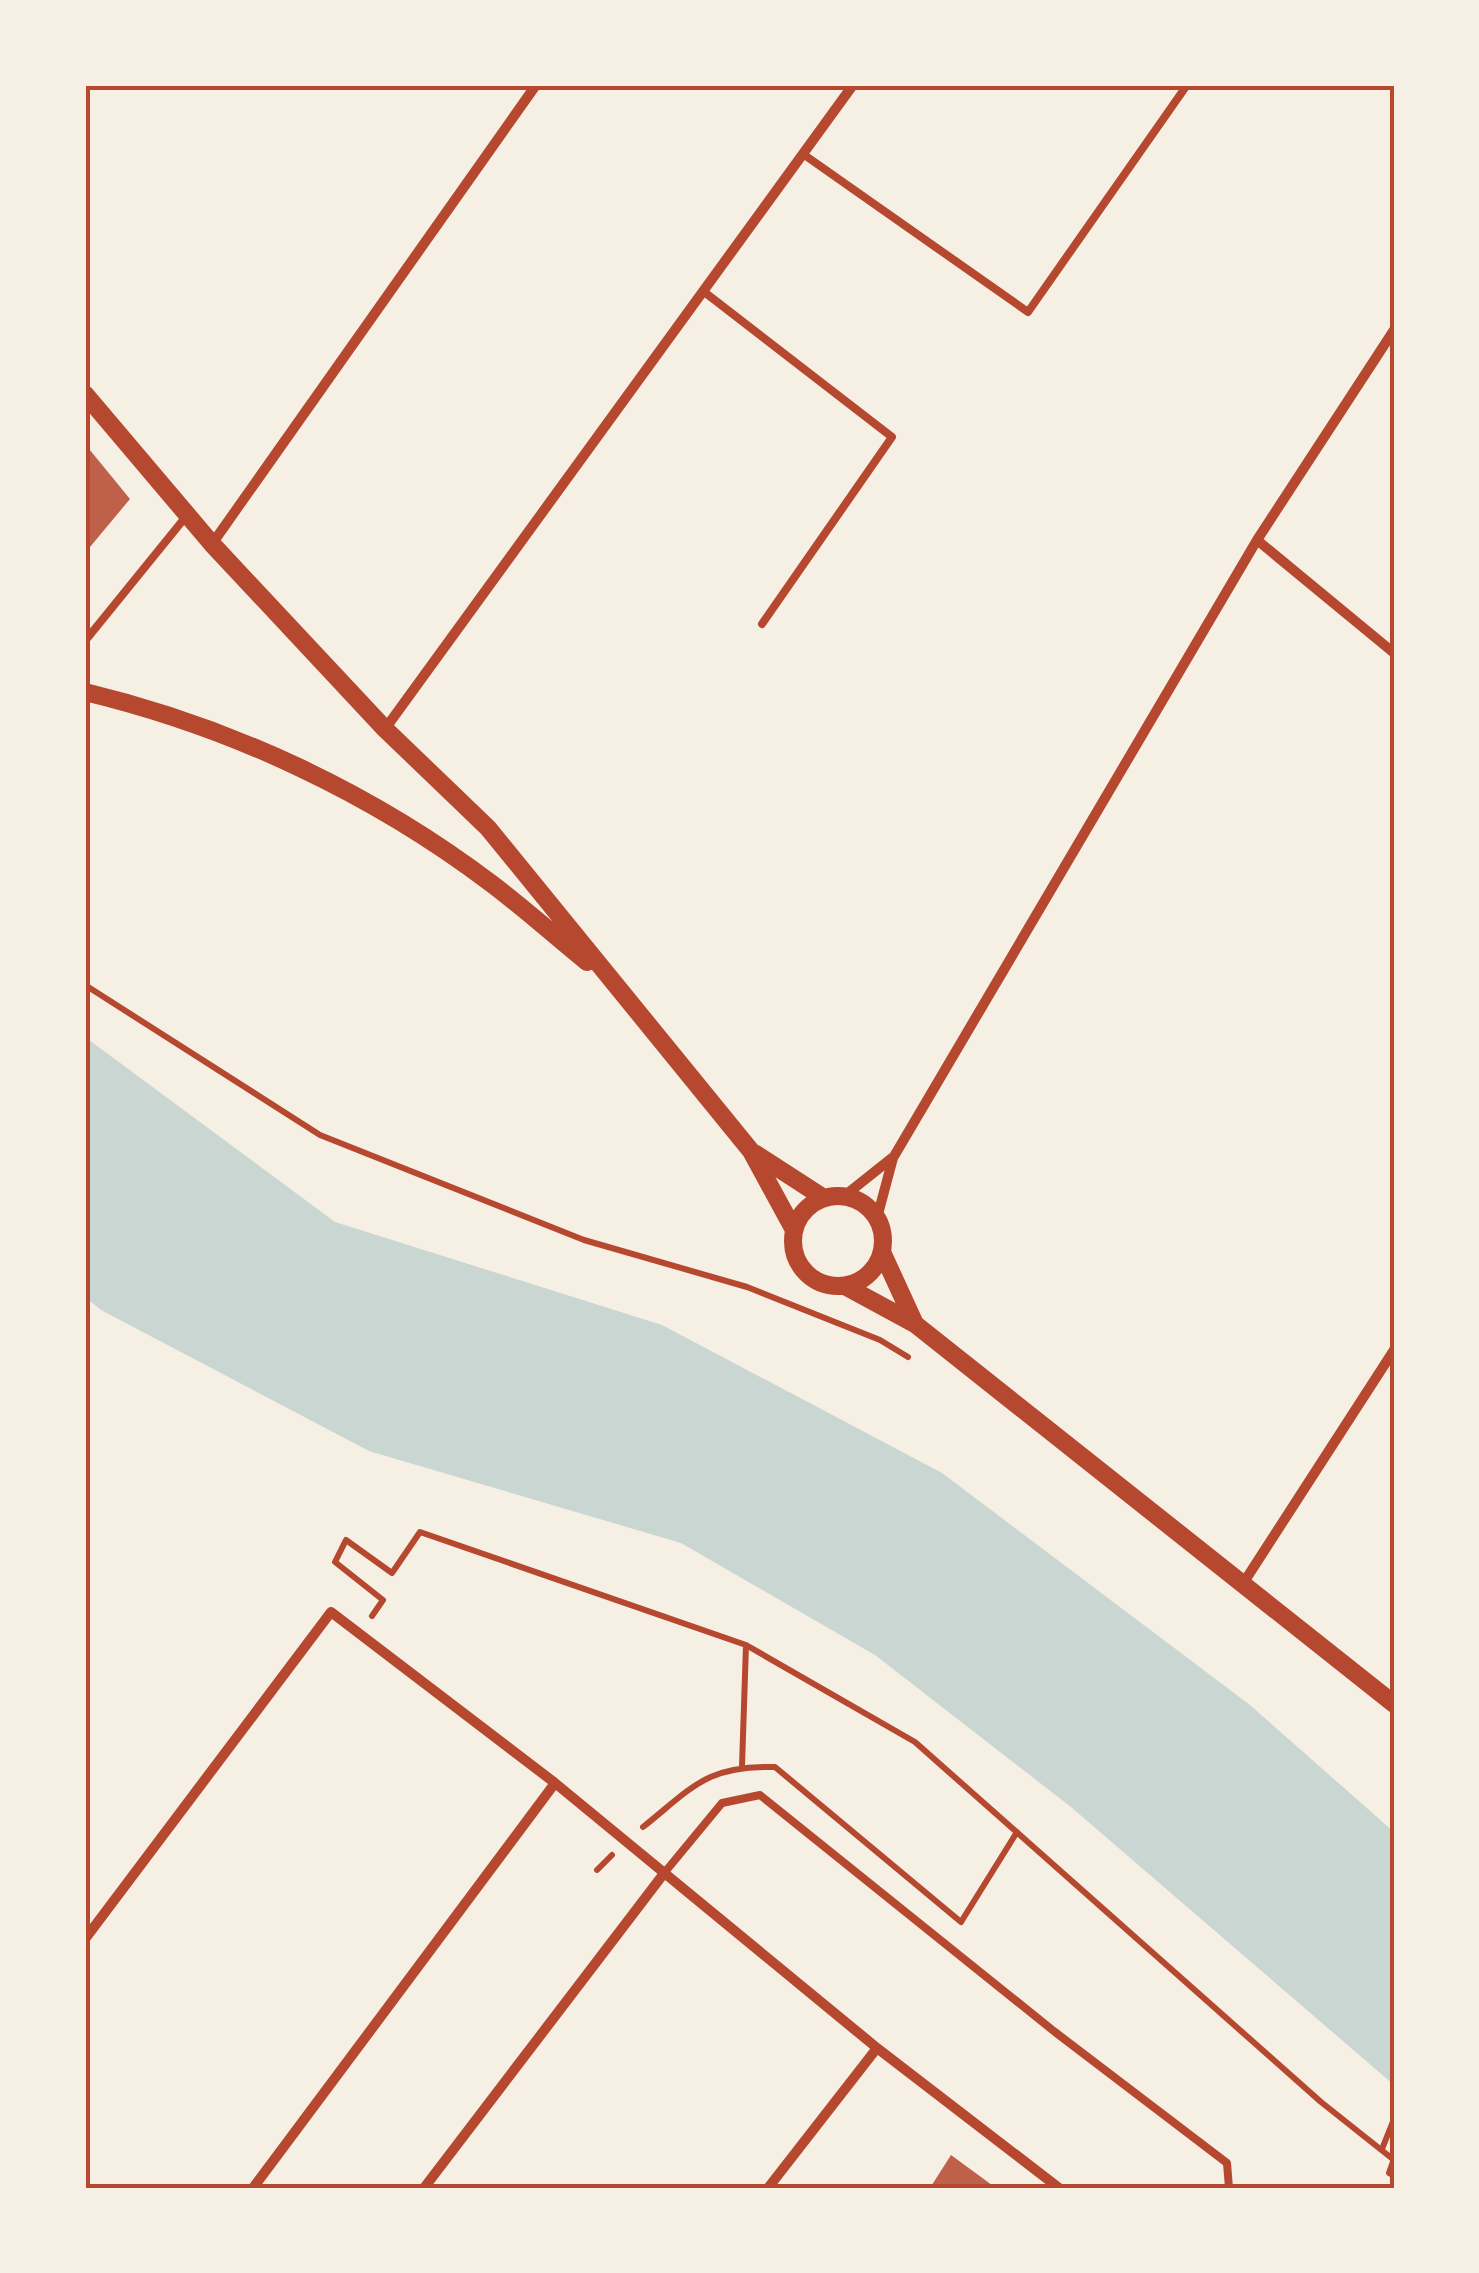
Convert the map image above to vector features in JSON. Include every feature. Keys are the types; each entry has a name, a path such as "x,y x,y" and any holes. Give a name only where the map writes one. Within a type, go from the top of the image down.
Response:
{"street":[{"path":"212,544 536,85"},
{"path":"385,729 853,85"},
{"path":"877,1218 893,1158 1257,540 1394,330"},
{"path":"85,394 212,544 385,729 488,828 751,1152 794,1230"},
{"path":"1257,540 1394,652"},
{"path":"85,692 201,725 313,773 491,883 618,988"},
{"path":"751,1152 824,1198"},
{"path":"844,1197 893,1158"},
{"path":"915,1324 882,1252 877,1218 856,1200 844,1197 824,1198 807,1208 794,1230 792,1242 800,1267 820,1282 845,1286 915,1324 1394,1704"},
{"path":"845,1286 868,1274 882,1252"},
{"path":"1244,1582 1394,1350"},
{"path":"85,1938 331,1612 555,1782 877,2048 1059,2188"},
{"path":"253,2188 555,1782"},
{"path":"424,2188 665,1872"},
{"path":"768,2188 877,2048"}],"lane":[{"path":"802,154 1028,312 1186,85"},
{"path":"703,291 892,437 762,624"},
{"path":"85,641 188,514"},
{"path":"665,1872 722,1803 760,1795 1055,2032 1227,2164 1229,2188"}],"path":[{"path":"85,985 320,1135 584,1240 747,1287 895,1349"},
{"path":"359,1634 383,1600 334,1562 346,1540 392,1574 420,1532 746,1644 914,1742 1321,2102 1382,2149 1394,2160 1389,2173 1394,2176"},
{"path":"742,1766 746,1644"},
{"path":"1382,2149 1394,2119"}],"shaded area":[{"path":"85,1037 335,1222 662,1325 942,1473 1250,1705 1394,1832 1394,2085 1071,1807 875,1655 681,1543 369,1451 101,1310 85,1297"}],"building":[{"path":"85,444 130,499 85,553"},
{"path":"951,2155 996,2188 930,2188"}]}
